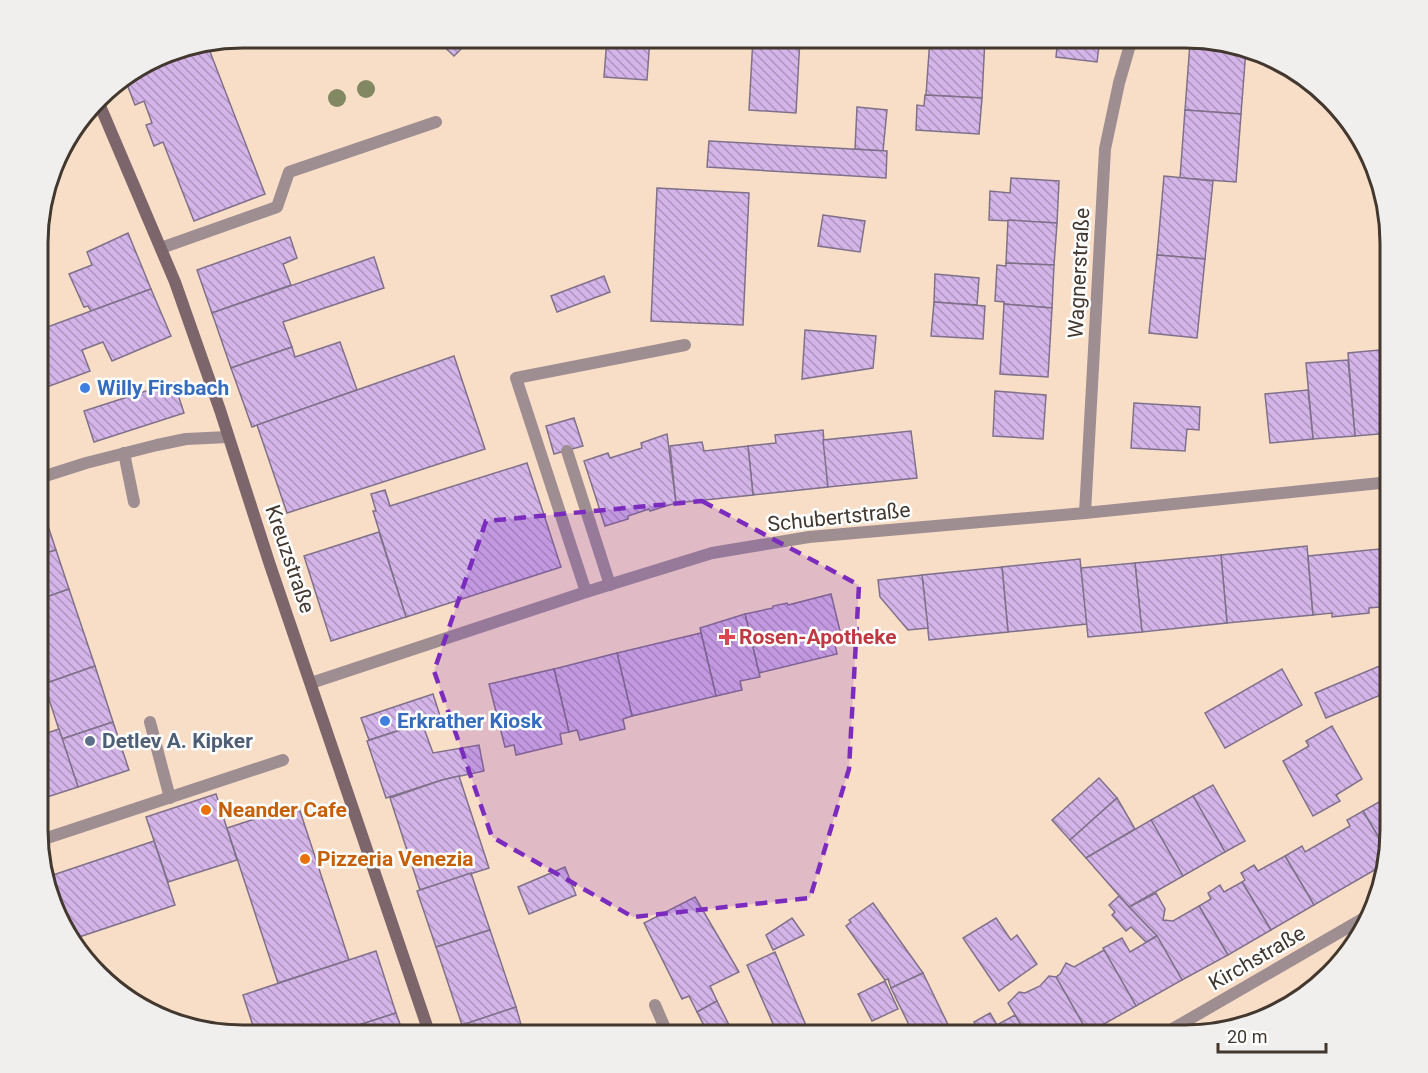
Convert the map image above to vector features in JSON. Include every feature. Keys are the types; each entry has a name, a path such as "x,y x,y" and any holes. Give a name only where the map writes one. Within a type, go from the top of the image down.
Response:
{"main road":[{"name":"Kreuzstraße","path":"102,109 175,282 427,1025"}],"street":[{"name":"Wagnerstraße","path":"1085,513 1105,149 1129,48"},
{"path":"161,248 277,207 289,172 436,122"},
{"path":"586,592 516,378 685,345"},
{"path":"48,474 124,453 186,439 228,437"},
{"path":"567,451 610,585"},
{"path":"124,453 134,502"},
{"name":"Schubertstraße","path":"311,683 711,553 809,537 1085,513 1380,483"},
{"path":"150,722 170,798"},
{"path":"48,838 283,760"},
{"name":"Kirchstraße","path":"1179,1025 1356,923"},
{"path":"654,1005 663,1025"}],"highlighted area":[{"path":"702,501 859,585 849,769 810,898 633,917 492,837 434,671 486,521"}],"building":[{"path":"446,48 462,48 454,56"},
{"path":"606,48 649,48 647,80 604,77"},
{"path":"752,48 799,48 796,113 749,110"},
{"path":"929,48 984,48 982,98 926,95"},
{"path":"1057,48 1099,48 1097,62 1056,57"},
{"path":"1190,48 1245,58 1241,114 1185,110"},
{"path":"210,51 265,194 194,221 163,142 154,146 146,125 152,123 144,101 135,105 128,86 135,81 169,63"},
{"path":"925,95 982,98 979,134 916,130 917,105 924,106"},
{"path":"857,107 887,110 883,151 855,149"},
{"path":"1185,110 1241,114 1236,182 1180,178"},
{"path":"709,141 887,151 886,178 707,167"},
{"path":"1164,176 1213,181 1205,259 1157,255"},
{"path":"1011,178 1059,181 1057,223 989,220 990,191 1010,193"},
{"path":"657,188 749,193 743,325 651,321"},
{"path":"823,215 865,221 860,252 818,246"},
{"path":"1008,220 1057,223 1054,265 1006,263"},
{"path":"128,233 151,289 91,311 88,306 84,307 69,274 92,265 87,252"},
{"path":"290,237 297,258 283,264 291,285 212,313 197,270"},
{"path":"1157,255 1205,259 1197,338 1149,333"},
{"path":"374,257 384,288 283,322 292,347 231,368 212,313"},
{"path":"1006,263 1054,265 1052,308 1004,304 1004,302 995,301 997,265 1006,266"},
{"path":"935,274 979,278 977,305 934,302"},
{"path":"604,276 610,292 557,312 551,296"},
{"path":"151,289 171,336 112,361 103,342 82,350 90,371 48,387 48,327"},
{"path":"934,302 985,306 983,339 931,336"},
{"path":"1004,304 1052,308 1048,377 1000,374"},
{"path":"805,330 876,336 873,368 802,379"},
{"path":"340,342 357,390 252,427 231,368 292,347 295,357"},
{"path":"1380,350 1380,434 1355,436 1348,353"},
{"path":"454,356 485,449 287,513 257,425"},
{"path":"1348,360 1355,436 1313,439 1306,363"},
{"path":"174,382 184,413 94,442 84,411"},
{"path":"1308,390 1313,439 1270,443 1265,394"},
{"path":"995,391 1046,395 1043,439 993,436"},
{"path":"1134,403 1200,407 1199,430 1187,429 1185,451 1131,448"},
{"path":"574,418 583,446 554,454 546,426"},
{"path":"823,430 828,487 753,495 748,446 776,443 775,435"},
{"path":"911,431 917,478 828,487 823,440"},
{"path":"667,434 676,503 650,511 649,509 605,526 584,461 608,453 610,458 642,448 641,443"},
{"path":"702,442 704,451 748,446 753,495 676,503 670,446"},
{"path":"527,463 561,567 406,617 373,511 376,511 371,494 385,490 390,506"},
{"path":"48,526 56,550 48,552"},
{"path":"379,532 406,617 331,641 304,556"},
{"path":"1307,546 1313,615 1227,623 1221,555"},
{"path":"1380,549 1380,607 1369,608 1369,613 1332,617 1332,613 1313,615 1308,556"},
{"path":"56,550 69,589 48,596 48,552"},
{"path":"1221,555 1227,623 1142,632 1135,563"},
{"path":"1080,559 1087,624 1008,632 1002,567"},
{"path":"1135,563 1142,632 1088,637 1081,568"},
{"path":"1002,567 1008,632 929,640 922,575"},
{"path":"922,575 928,628 908,630 880,597 878,580"},
{"path":"69,589 95,666 48,683 48,596"},
{"path":"831,594 843,643 835,645 837,654 759,673 745,614"},
{"path":"745,614 760,677 740,681 742,690 716,696 700,628"},
{"path":"701,633 716,696 632,716 617,653"},
{"path":"617,653 632,716 623,719 625,729 580,740 577,730 569,732 554,669"},
{"path":"95,666 113,722 62,739 48,696 48,683"},
{"path":"1380,666 1380,695 1326,718 1315,693"},
{"path":"554,669 569,732 560,734 562,744 516,755 514,745 505,747 489,684"},
{"path":"1282,669 1302,705 1225,748 1205,713"},
{"path":"433,694 442,722 424,728 422,723 369,740 361,718"},
{"path":"113,722 129,770 78,787 62,739"},
{"path":"422,723 433,753 479,745 484,771 442,780 386,798 367,741"},
{"path":"1332,726 1362,779 1336,795 1340,801 1313,816 1283,761 1309,746 1306,741"},
{"path":"59,729 78,787 48,797 48,733"},
{"path":"459,776 489,868 420,890 390,798"},
{"path":"1099,778 1117,798 1070,840 1052,820"},
{"path":"1213,785 1245,841 1225,852 1193,796"},
{"path":"216,794 237,860 168,882 146,817"},
{"path":"1193,796 1225,852 1183,876 1151,820"},
{"path":"1117,798 1135,829 1086,858 1070,840"},
{"path":"1380,804 1380,840 1363,811"},
{"path":"298,805 349,960 278,983 227,828"},
{"path":"1363,811 1380,840 1376,869 1314,905 1285,856 1302,846 1305,852 1350,826 1347,820"},
{"path":"1151,820 1183,876 1129,907 1086,858"},
{"path":"154,841 175,905 80,937 68,916 54,875"},
{"path":"1285,856 1314,905 1271,930 1242,882 1245,880 1241,873 1254,865 1258,871"},
{"path":"565,867 576,895 529,914 518,887"},
{"path":"471,873 490,930 436,947 417,891"},
{"path":"1242,882 1271,930 1228,955 1199,906 1211,899 1208,893 1220,885 1224,892"},
{"path":"1156,893 1165,909 1163,920 1173,921 1199,906 1228,955 1182,980 1157,936 1129,907"},
{"path":"1119,896 1157,936 1146,942 1131,927 1126,931 1112,915 1115,912 1109,905"},
{"path":"695,897 739,972 710,986 717,1001 697,1012 689,996 682,999 644,923"},
{"path":"873,903 923,973 891,988 888,979 885,980 846,926 851,922 849,920"},
{"path":"792,918 804,935 773,950 766,935"},
{"path":"996,918 1011,940 1017,935 1037,964 999,991 963,938"},
{"path":"490,930 516,1007 462,1025 436,947"},
{"path":"1157,936 1182,980 1136,1006 1103,948 1122,938 1130,952"},
{"path":"1104,950 1136,1006 1102,1025 1083,1025 1056,977 1066,963 1074,967"},
{"path":"376,951 396,1013 359,1025 253,1025 243,995"},
{"path":"775,952 806,1025 774,1025 747,965"},
{"path":"923,973 948,1025 909,1025 891,988"},
{"path":"1049,976 1056,977 1083,1025 1021,1025 1008,1003 1019,992 1025,993 1040,986"},
{"path":"885,981 898,1009 872,1021 858,994"},
{"path":"717,1001 729,1025 704,1025 697,1012"},
{"path":"516,1007 521,1025 462,1025"},
{"path":"396,1013 400,1025 359,1025"},
{"path":"990,1013 997,1025 976,1025 974,1022"},
{"path":"1015,1015 1021,1025 997,1025"}],"place":[{"name":"Willy Firsbach","path":"85,388"},
{"name":"Rosen-Apotheke","path":"727,637"},
{"name":"Erkrather Kiosk","path":"385,721"},
{"name":"Detlev A. Kipker","path":"90,741"},
{"name":"Neander Cafe","path":"206,810"},
{"name":"Pizzeria Venezia","path":"305,859"}]}
